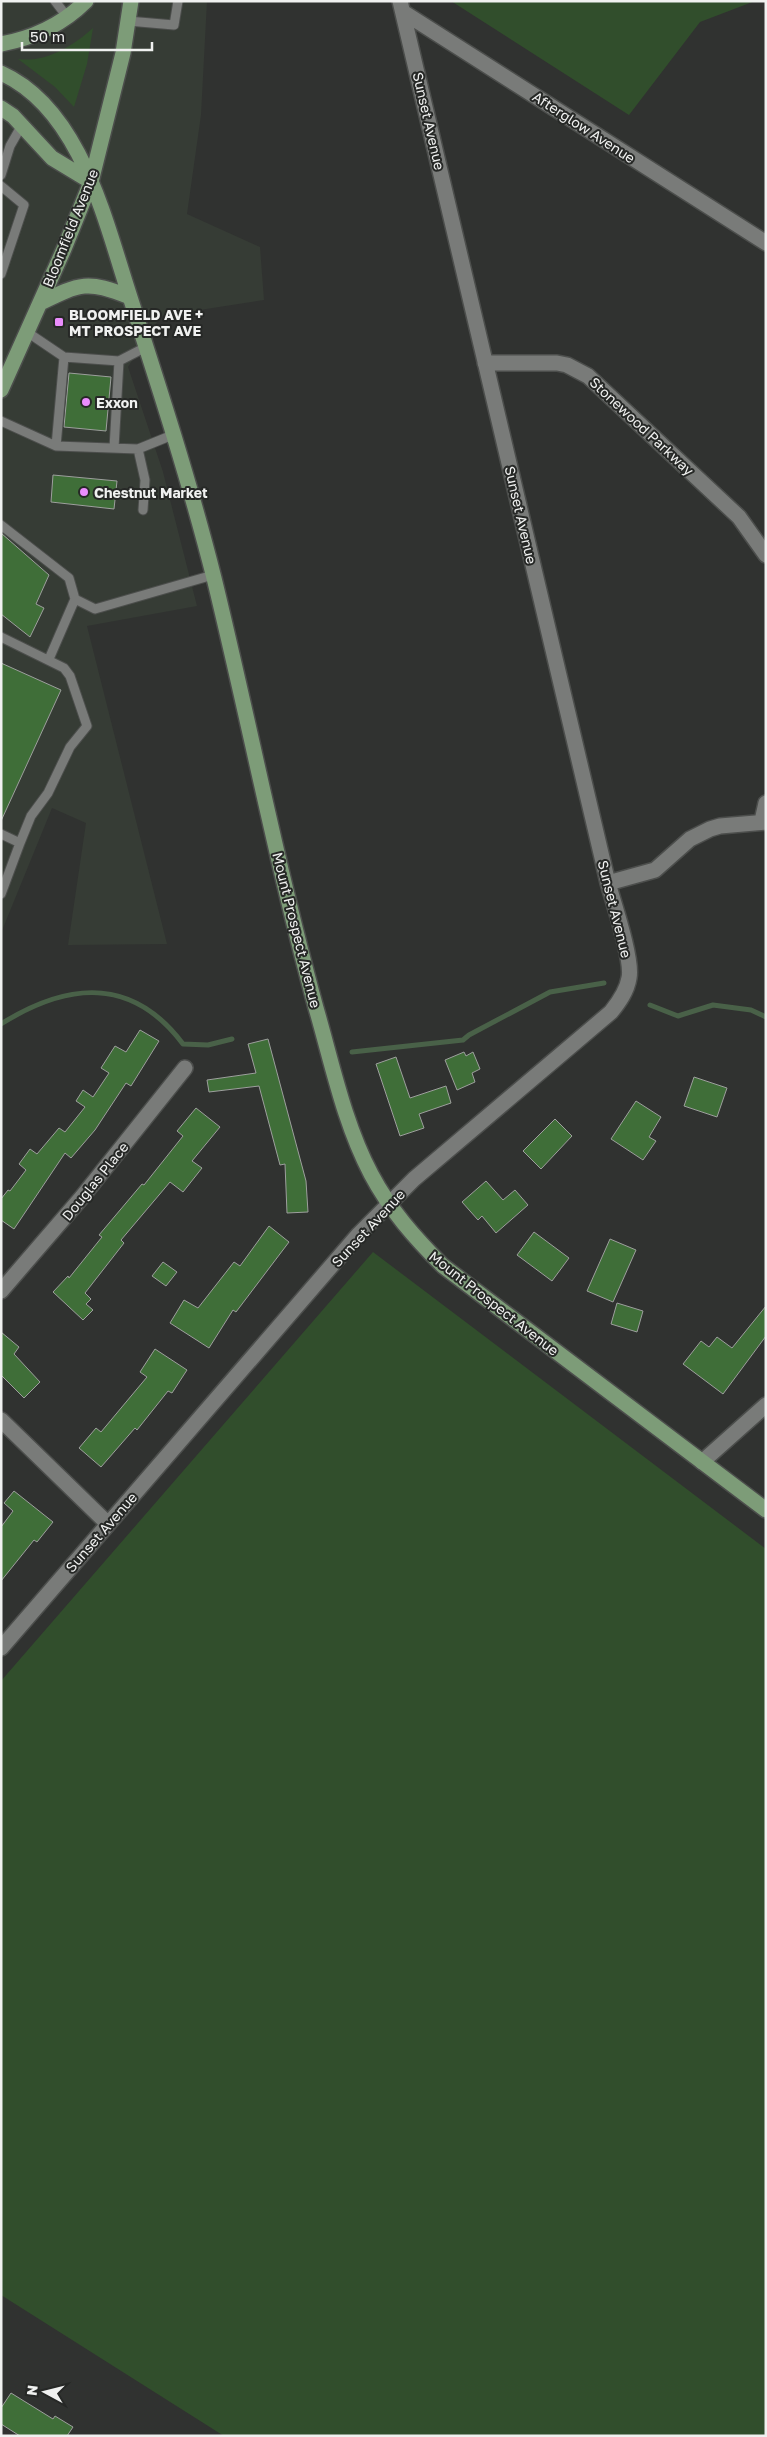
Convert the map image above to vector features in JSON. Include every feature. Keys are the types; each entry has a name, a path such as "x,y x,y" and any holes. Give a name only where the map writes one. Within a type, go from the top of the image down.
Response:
{"main road":[{"path":"1,44 34,36 68,18 86,1"},
{"name":"Bloomfield Avenue","path":"1,390 91,182 123,53 131,1"},
{"name":"Mount Prospect Avenue","path":"1,73 34,94 65,128 91,182 130,297 174,434 213,576 302,956 341,1096 370,1172 389,1206 443,1266 766,1510"},
{"path":"1,108 22,125 52,158 91,182"},
{"path":"40,303 72,287 93,284 130,297"}],"street":[{"name":"Afterglow Avenue","path":"402,7 766,243"},
{"name":"Sunset Avenue","path":"1,1648 359,1234 414,1179 589,1031 618,1002 630,976 627,956 608,883 402,7"},
{"name":"Stonewood Parkway","path":"485,363 557,363 588,376 739,517 766,555"},
{"path":"608,883 655,870 690,839 710,829 764,822 766,803"},
{"name":"Douglas Place","path":"1,1292 82,1197 185,1068"},
{"path":"702,1462 766,1405"},
{"path":"1,1420 108,1524"}],"lane":[{"path":"55,1 68,18"},
{"path":"128,21 174,24 178,1"},
{"path":"1,175 10,146 22,125"},
{"path":"1,186 24,205 1,274"},
{"path":"27,332 64,357 119,361 146,347"},
{"path":"56,446 64,357"},
{"path":"114,448 119,361"},
{"path":"1,421 56,446 138,450 174,434"},
{"path":"138,450 145,480 143,510"},
{"path":"1,525 69,578 75,599 49,658"},
{"path":"75,599 95,609 213,576"},
{"path":"1,637 49,658 64,668 70,676 87,726 70,747 48,793 31,816 1,894"},
{"path":"1,834 20,843"}],"shaded area":[{"path":"1,1 207,1 201,115 187,214 260,247 264,300 161,316 128,367 163,472 197,606 87,626 167,944 68,945 86,823 52,808 1,933"}],"green space":[{"path":"451,1 755,1 700,22 629,115"},
{"path":"93,28 87,64 74,107 55,87 18,59 28,60 49,56 68,47"},
{"path":"373,1252 766,1549 766,2436 224,2436 1,2295 1,1681"}],"building":[{"name":"Exxon","path":"69,373 111,377 106,431 64,427"},
{"name":"Chestnut Market","path":"53,475 117,481 114,509 51,502"},
{"path":"1,533 49,575 36,604 44,608 30,637 1,614"},
{"path":"1,663 61,690 1,821"},
{"path":"140,1030 159,1041 131,1086 126,1083 95,1130 71,1158 65,1153 14,1229 1,1220 1,1199 8,1190 10,1191 26,1170 19,1164 30,1149 37,1154 59,1128 65,1132 85,1107 76,1101 83,1090 93,1097 109,1073 101,1068 115,1046 126,1052"},
{"path":"268,1039 306,1181 308,1212 287,1213 285,1164 280,1165 259,1086 209,1092 207,1080 256,1073 248,1044"},
{"path":"464,1052 466,1056 473,1052 480,1069 472,1073 475,1082 457,1090 445,1060"},
{"path":"396,1057 410,1098 446,1086 451,1103 419,1114 424,1128 400,1136 376,1064"},
{"path":"694,1077 727,1088 717,1117 684,1106"},
{"path":"636,1101 661,1117 649,1137 656,1141 643,1160 611,1139"},
{"path":"196,1108 220,1127 192,1161 202,1168 183,1192 170,1182 121,1240 124,1243 85,1293 91,1299 86,1304 93,1310 83,1320 53,1292 68,1276 69,1278 102,1237 99,1235 142,1184 144,1185 183,1136 177,1131"},
{"path":"555,1119 572,1136 541,1169 523,1151"},
{"path":"486,1181 503,1200 515,1190 528,1205 496,1233 482,1216 478,1220 462,1202"},
{"path":"269,1226 289,1242 236,1312 233,1310 209,1348 170,1323 184,1300 198,1308 234,1262 240,1266"},
{"path":"534,1232 569,1258 552,1281 517,1255"},
{"path":"610,1239 636,1250 613,1302 587,1291"},
{"path":"163,1262 177,1272 166,1286 152,1276"},
{"path":"617,1303 643,1311 637,1332 611,1324"},
{"path":"766,1306 766,1336 723,1394 683,1364 701,1341 709,1347 717,1337 732,1348"},
{"path":"1,1332 19,1347 14,1354 40,1382 24,1398 1,1375"},
{"path":"155,1349 187,1370 172,1393 168,1391 137,1430 135,1428 101,1467 79,1448 96,1428 101,1432 147,1377 140,1372"},
{"path":"14,1491 53,1522 37,1542 34,1540 1,1581 1,1527 13,1511 4,1503"},
{"path":"11,2393 53,2419 55,2416 73,2427 67,2436 20,2436 1,2424 1,2408"}],"waterway":[{"path":"352,1052 463,1040 550,992 604,983"},
{"path":"1,1024 26,1010 51,1000 75,994 98,993 121,997 142,1006 163,1022 183,1044 208,1045 232,1039"},
{"path":"650,1005 678,1016 713,1005 751,1010 766,1017"}],"place":[{"name":"BLOOMFIELD AVE + MT PROSPECT AVE","path":"59,322"},
{"name":"Exxon","path":"86,402"},
{"name":"Chestnut Market","path":"84,492"}]}
